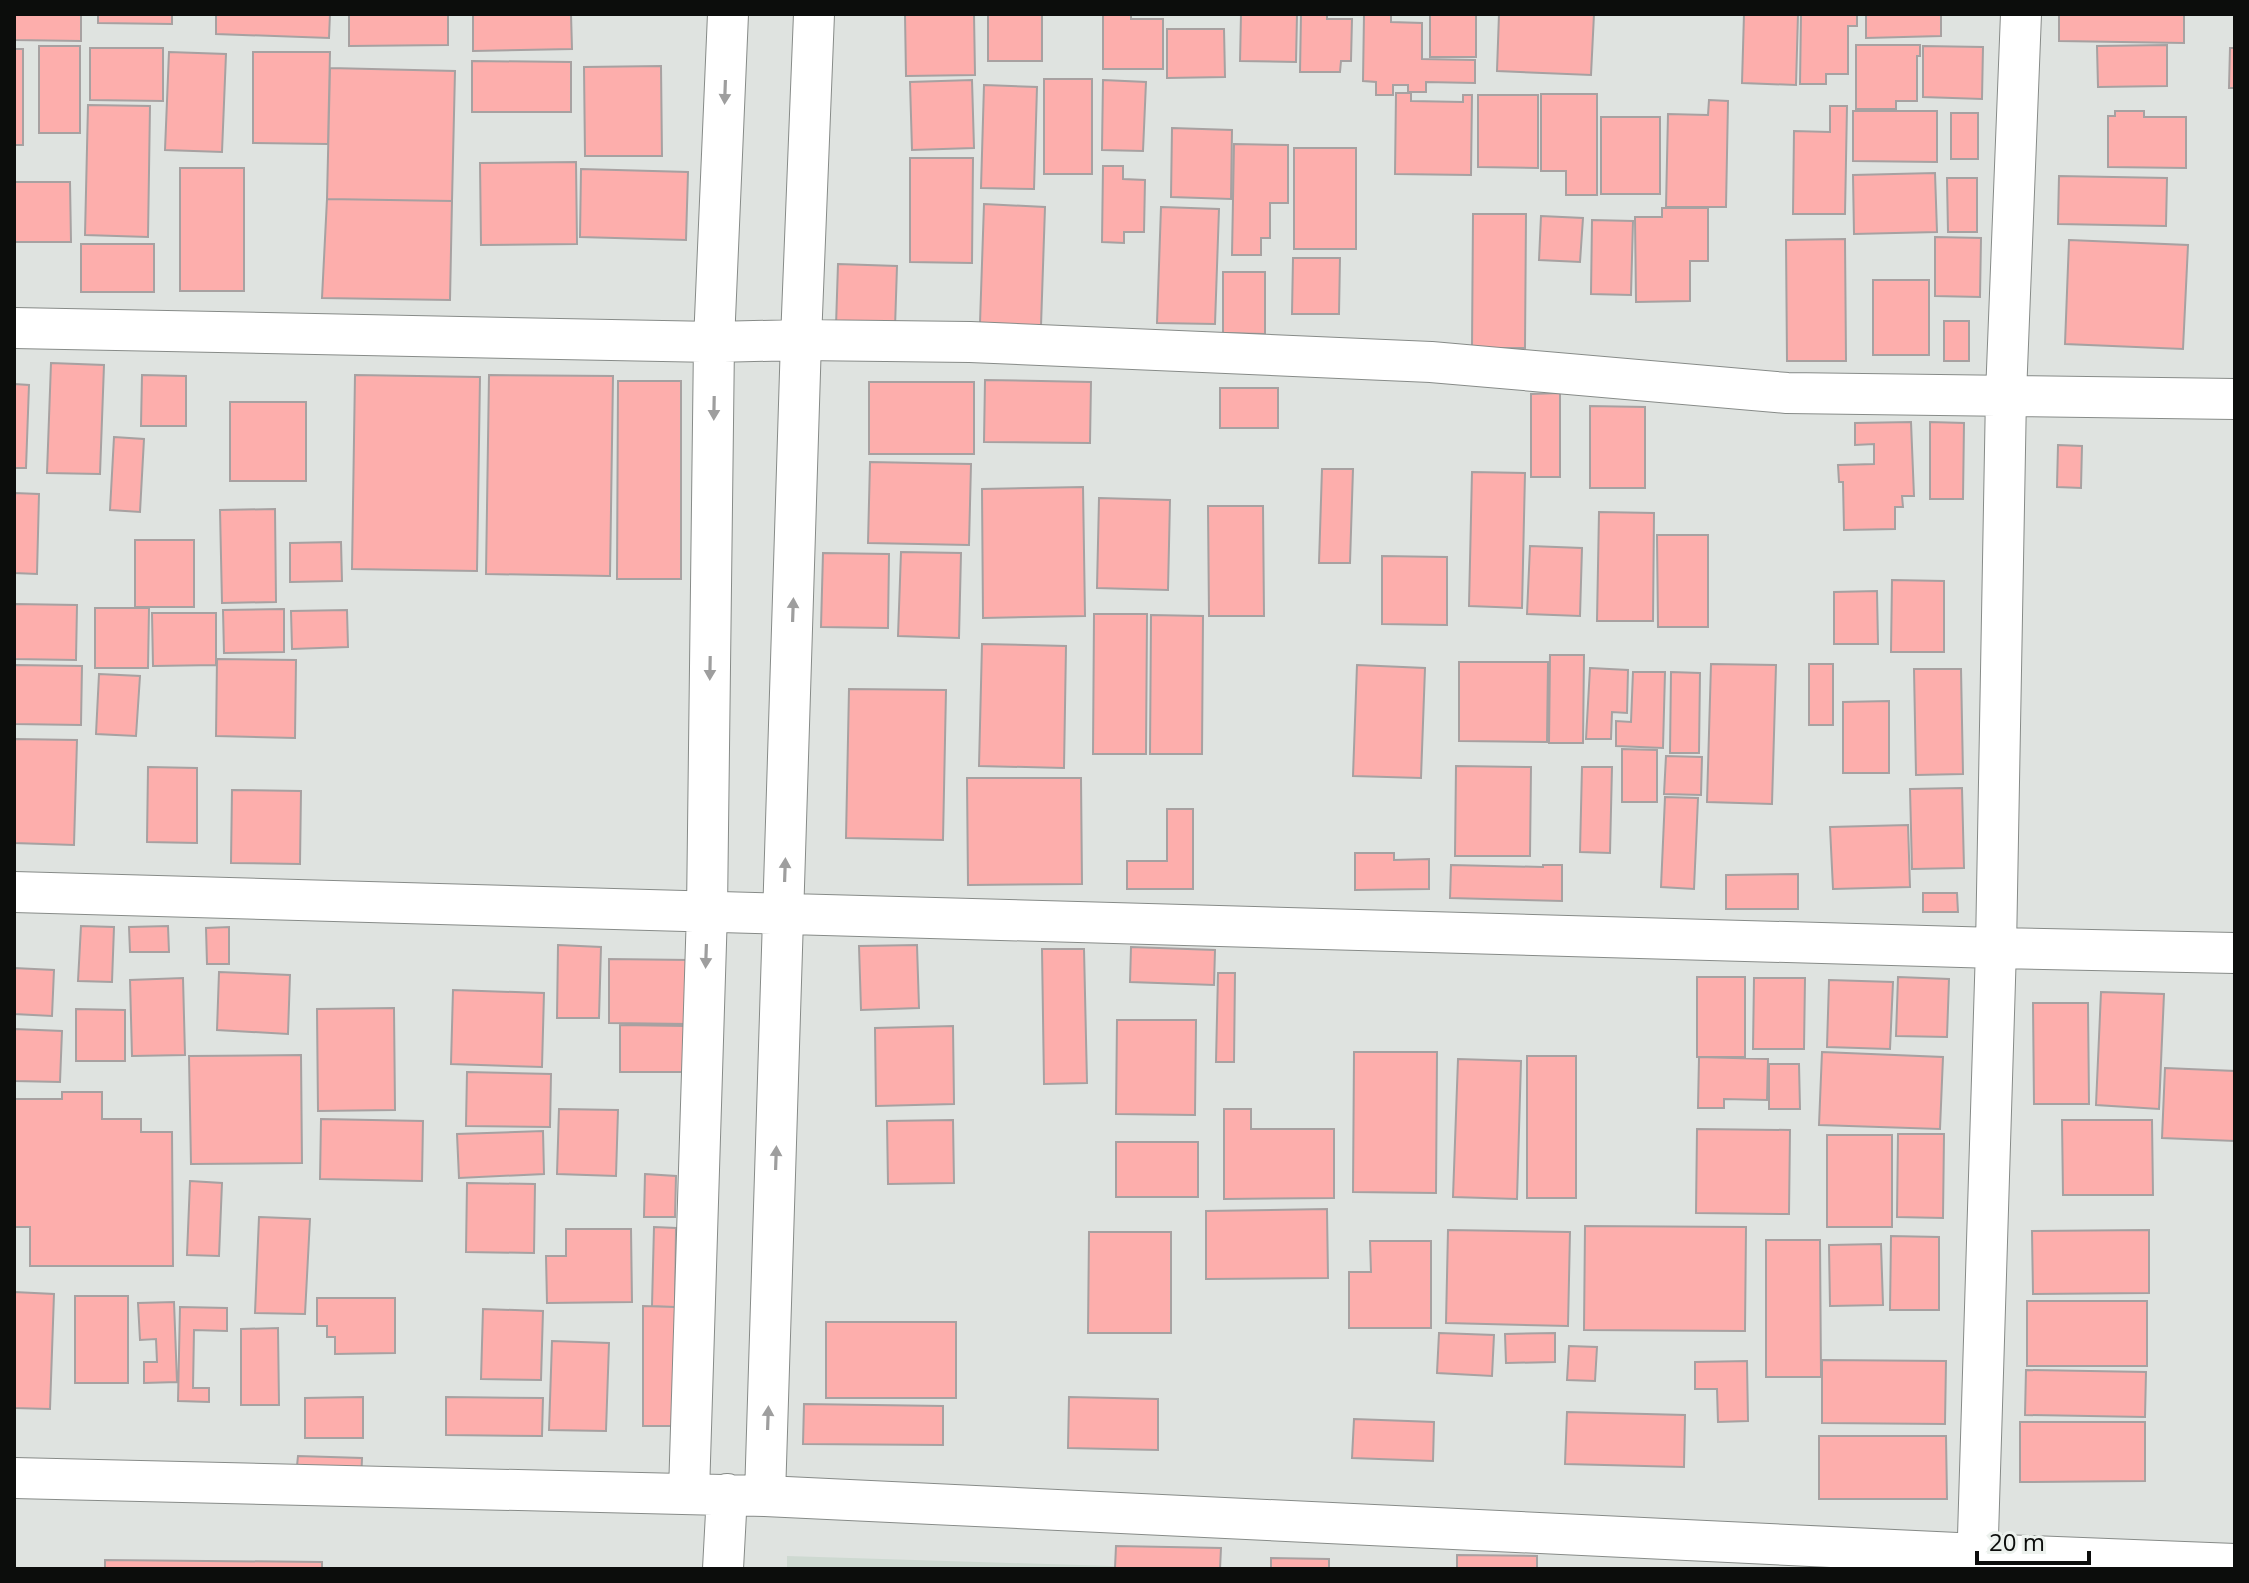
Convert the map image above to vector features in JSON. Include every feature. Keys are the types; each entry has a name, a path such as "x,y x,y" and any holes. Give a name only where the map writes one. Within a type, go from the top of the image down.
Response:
{"street":[{"path":"727,1494 707,911 714,342 728,14"},
{"path":"723,1569 727,1494 784,914 814,14"},
{"path":"1977,1562 1996,948 2006,395 2021,14"},
{"path":"14,328 714,342 970,342 1431,362 1787,393 2235,399"},
{"path":"14,892 2235,953"},
{"path":"14,1478 727,1494 1977,1562 2235,1564"}],"shaded area":[{"path":"787,1556 1208,1569 787,1569"}],"building":[{"path":"14,14 81,14 81,41 14,40"},
{"path":"98,14 172,14 172,24 98,23"},
{"path":"216,14 330,14 329,38 216,34"},
{"path":"349,14 448,14 448,45 349,46"},
{"path":"473,14 571,14 572,49 473,51"},
{"path":"905,14 974,14 975,75 906,76"},
{"path":"988,14 1042,14 1042,61 988,61"},
{"path":"1103,14 1131,14 1131,19 1163,19 1163,69 1103,69"},
{"path":"1241,14 1297,14 1296,62 1240,61"},
{"path":"1301,14 1327,14 1327,19 1352,19 1351,61 1341,61 1340,72 1300,72"},
{"path":"1430,14 1476,14 1476,57 1430,57"},
{"path":"1499,14 1594,14 1591,75 1497,71"},
{"path":"1744,14 1798,14 1796,85 1742,83"},
{"path":"1801,14 1857,14 1857,26 1848,26 1848,74 1826,74 1826,84 1800,84"},
{"path":"1866,14 1941,14 1941,36 1866,38"},
{"path":"2059,14 2184,14 2184,43 2059,41"},
{"path":"1364,15 1391,15 1391,22 1422,23 1422,59 1475,60 1475,83 1426,82 1426,92 1408,92 1408,85 1393,85 1393,95 1376,95 1376,82 1363,81"},
{"path":"1167,29 1224,29 1225,77 1167,78"},
{"path":"1856,45 1920,45 1920,56 1917,56 1917,101 1896,101 1896,109 1856,109"},
{"path":"2167,45 2167,86 2098,87 2097,46"},
{"path":"39,46 80,46 80,133 39,133"},
{"path":"1923,46 1983,47 1982,99 1923,97"},
{"path":"90,48 163,48 163,101 90,100"},
{"path":"2230,48 2235,48 2235,108 2234,88 2229,88"},
{"path":"14,49 23,49 23,145 14,145"},
{"path":"169,52 226,54 222,152 165,150"},
{"path":"253,52 330,52 328,144 253,143"},
{"path":"472,61 571,62 571,112 472,112"},
{"path":"661,66 662,156 585,156 584,67"},
{"path":"330,68 455,71 452,201 327,199"},
{"path":"1044,79 1092,79 1092,174 1044,174"},
{"path":"972,80 974,148 912,150 910,82"},
{"path":"1103,80 1146,82 1143,151 1102,150"},
{"path":"984,85 1037,87 1034,189 981,188"},
{"path":"1396,93 1411,93 1411,101 1463,102 1463,95 1472,95 1471,175 1395,174"},
{"path":"1541,94 1597,94 1597,195 1566,195 1566,171 1541,171"},
{"path":"1478,95 1538,95 1538,168 1478,167"},
{"path":"1709,100 1728,101 1726,207 1666,207 1668,114 1708,115"},
{"path":"88,105 150,106 148,237 85,235"},
{"path":"1830,106 1847,106 1845,214 1793,214 1794,131 1830,132"},
{"path":"1853,111 1937,111 1937,162 1853,161"},
{"path":"2115,111 2144,111 2144,117 2186,117 2186,168 2108,167 2108,116 2115,116"},
{"path":"1951,113 1978,113 1978,159 1951,159"},
{"path":"1601,117 1660,117 1660,194 1601,194"},
{"path":"1172,128 1232,130 1231,199 1171,197"},
{"path":"1234,144 1288,145 1288,203 1270,203 1270,238 1261,238 1261,255 1232,255"},
{"path":"1294,148 1356,148 1356,249 1294,249"},
{"path":"910,158 973,158 972,263 910,262"},
{"path":"576,162 577,244 481,245 480,163"},
{"path":"1103,166 1123,166 1123,179 1145,180 1144,232 1124,232 1124,243 1102,242"},
{"path":"180,168 244,168 244,291 180,291"},
{"path":"581,169 688,172 686,240 580,237"},
{"path":"1935,173 1937,232 1854,234 1853,175"},
{"path":"2059,176 2167,178 2166,226 2058,224"},
{"path":"1947,178 1977,178 1977,232 1948,232"},
{"path":"14,182 70,182 71,242 14,242"},
{"path":"327,199 452,201 450,300 322,298"},
{"path":"984,204 1045,207 1041,326 980,323"},
{"path":"1161,207 1219,209 1215,324 1157,323"},
{"path":"1662,208 1708,208 1708,261 1690,261 1690,301 1636,302 1635,217 1662,217"},
{"path":"1473,214 1526,214 1525,348 1472,348"},
{"path":"1541,216 1583,218 1580,262 1539,260"},
{"path":"1592,220 1633,221 1631,295 1591,294"},
{"path":"1935,237 1981,238 1980,297 1935,296"},
{"path":"1845,239 1846,361 1787,361 1786,240"},
{"path":"2069,240 2188,245 2183,349 2065,344"},
{"path":"81,244 154,244 154,292 81,292"},
{"path":"1293,258 1340,258 1339,314 1292,314"},
{"path":"838,264 897,266 895,328 836,326"},
{"path":"1223,272 1265,272 1265,334 1223,333"},
{"path":"1873,280 1929,280 1929,355 1873,355"},
{"path":"1944,321 1969,321 1969,361 1944,361"},
{"path":"51,363 104,365 100,474 47,473"},
{"path":"142,375 186,376 186,426 141,426"},
{"path":"355,375 480,377 477,571 352,569"},
{"path":"489,375 613,376 610,576 486,574"},
{"path":"985,380 1091,382 1090,443 984,442"},
{"path":"618,381 681,381 681,579 617,579"},
{"path":"869,382 974,382 974,454 869,454"},
{"path":"14,384 29,385 26,468 14,468"},
{"path":"1220,388 1278,388 1278,428 1220,428"},
{"path":"1560,393 1560,477 1531,477 1531,394"},
{"path":"230,402 306,402 306,481 230,481"},
{"path":"1590,406 1645,407 1645,488 1590,488"},
{"path":"1911,422 1914,496 1902,496 1903,507 1895,507 1895,529 1844,530 1843,482 1839,482 1838,465 1874,464 1874,444 1855,445 1855,423"},
{"path":"1930,422 1964,423 1963,499 1930,499"},
{"path":"114,437 144,439 140,512 110,510"},
{"path":"2058,445 2082,446 2081,488 2057,487"},
{"path":"870,462 971,464 969,545 868,543"},
{"path":"1322,469 1353,469 1350,563 1319,563"},
{"path":"1472,472 1525,473 1522,608 1469,606"},
{"path":"1083,487 1085,616 983,618 982,489"},
{"path":"14,493 39,494 37,574 14,573"},
{"path":"1099,498 1170,500 1168,590 1097,588"},
{"path":"1208,506 1263,506 1264,616 1209,616"},
{"path":"275,509 276,602 222,603 220,510"},
{"path":"1599,512 1654,513 1653,621 1597,621"},
{"path":"1657,535 1708,535 1708,627 1658,627"},
{"path":"135,540 194,540 194,607 135,607"},
{"path":"341,542 342,581 290,582 290,543"},
{"path":"1530,546 1582,548 1580,616 1527,614"},
{"path":"901,552 961,553 959,638 898,636"},
{"path":"823,553 889,554 888,628 821,627"},
{"path":"1382,556 1447,557 1447,625 1382,624"},
{"path":"1892,580 1944,581 1944,652 1891,652"},
{"path":"1877,591 1878,644 1834,644 1834,592"},
{"path":"14,604 77,605 76,660 14,659"},
{"path":"95,608 149,608 148,668 95,668"},
{"path":"284,609 284,652 224,653 223,610"},
{"path":"347,610 348,647 292,649 291,611"},
{"path":"152,613 216,613 216,665 153,666"},
{"path":"1094,614 1147,614 1146,754 1093,754"},
{"path":"1151,615 1203,616 1202,754 1150,754"},
{"path":"982,644 1066,646 1064,768 979,766"},
{"path":"1550,655 1584,655 1583,743 1549,743"},
{"path":"217,659 296,660 295,738 216,736"},
{"path":"1459,662 1548,662 1547,742 1459,741"},
{"path":"1711,664 1776,665 1772,804 1707,802"},
{"path":"1809,664 1833,664 1833,725 1809,725"},
{"path":"14,665 82,666 81,725 14,724"},
{"path":"1357,665 1425,668 1421,778 1353,776"},
{"path":"1590,668 1628,670 1627,713 1612,712 1611,739 1586,739"},
{"path":"1914,669 1961,669 1963,774 1916,775"},
{"path":"1633,672 1665,672 1663,748 1616,746 1616,721 1631,722"},
{"path":"1671,672 1700,673 1699,753 1670,753"},
{"path":"99,674 140,676 136,736 96,734"},
{"path":"849,689 946,690 943,840 846,838"},
{"path":"1889,701 1889,773 1843,773 1843,702"},
{"path":"14,739 77,740 74,845 14,843"},
{"path":"1622,749 1657,750 1657,802 1622,802"},
{"path":"1666,756 1702,757 1701,795 1664,794"},
{"path":"1456,766 1531,767 1530,856 1455,856"},
{"path":"148,767 197,768 197,843 147,842"},
{"path":"1582,767 1612,767 1610,853 1580,852"},
{"path":"967,778 1081,778 1082,884 968,885"},
{"path":"1962,788 1964,868 1912,869 1910,789"},
{"path":"232,790 301,791 300,864 231,863"},
{"path":"1665,797 1698,798 1694,889 1661,887"},
{"path":"1167,809 1193,809 1193,889 1127,889 1127,861 1167,861"},
{"path":"1908,825 1910,887 1833,889 1830,827"},
{"path":"1355,853 1394,853 1394,860 1429,859 1429,889 1355,890"},
{"path":"1451,865 1562,865 1562,901 1450,898"},
{"path":"1798,874 1798,909 1726,909 1726,875"},
{"path":"1923,893 1957,893 1958,912 1923,912"},
{"path":"81,926 114,927 112,982 78,981"},
{"path":"168,926 169,952 130,952 129,927"},
{"path":"229,927 229,964 207,964 206,928"},
{"path":"558,945 601,947 599,1018 557,1018"},
{"path":"917,945 919,1008 861,1010 859,946"},
{"path":"1131,947 1215,950 1214,985 1130,982"},
{"path":"1042,949 1084,949 1087,1083 1044,1084"},
{"path":"609,959 690,960 689,1024 609,1023"},
{"path":"14,968 54,970 52,1016 14,1014"},
{"path":"219,972 290,975 288,1034 217,1030"},
{"path":"1218,973 1235,973 1234,1062 1216,1062"},
{"path":"1697,977 1745,977 1745,1057 1697,1057"},
{"path":"1898,977 1949,979 1947,1037 1896,1036"},
{"path":"183,978 185,1055 132,1056 130,980"},
{"path":"1754,978 1805,978 1804,1049 1753,1049"},
{"path":"1829,980 1893,982 1890,1049 1827,1047"},
{"path":"453,990 544,993 542,1067 451,1064"},
{"path":"2101,992 2164,994 2159,1109 2096,1105"},
{"path":"2033,1003 2088,1003 2089,1104 2034,1104"},
{"path":"394,1008 395,1110 318,1111 317,1009"},
{"path":"76,1009 125,1010 125,1061 76,1061"},
{"path":"1117,1020 1196,1020 1195,1115 1116,1114"},
{"path":"620,1025 686,1026 685,1072 620,1072"},
{"path":"953,1026 954,1104 876,1106 875,1028"},
{"path":"14,1029 62,1031 60,1082 14,1081"},
{"path":"1354,1052 1437,1052 1436,1193 1353,1192"},
{"path":"1822,1052 1943,1057 1940,1129 1819,1125"},
{"path":"301,1055 302,1163 191,1164 189,1056"},
{"path":"1527,1056 1576,1056 1576,1198 1527,1198"},
{"path":"1699,1057 1768,1059 1767,1100 1724,1099 1724,1108 1698,1108"},
{"path":"1458,1059 1521,1061 1517,1199 1453,1197"},
{"path":"1769,1064 1799,1064 1800,1109 1769,1109"},
{"path":"2165,1068 2235,1071 2235,1141 2162,1138"},
{"path":"467,1072 551,1074 550,1127 466,1126"},
{"path":"62,1092 102,1092 102,1119 141,1119 141,1132 172,1132 173,1266 30,1266 30,1227 14,1227 14,1099 62,1099"},
{"path":"559,1109 618,1110 616,1176 557,1174"},
{"path":"1224,1109 1251,1109 1251,1129 1334,1129 1334,1198 1224,1199"},
{"path":"321,1119 423,1121 422,1181 320,1179"},
{"path":"953,1120 954,1183 888,1184 887,1121"},
{"path":"2062,1120 2152,1120 2153,1195 2063,1195"},
{"path":"1697,1129 1790,1130 1789,1214 1696,1213"},
{"path":"543,1131 544,1174 459,1178 457,1134"},
{"path":"1898,1134 1944,1134 1943,1218 1897,1217"},
{"path":"1827,1135 1892,1135 1892,1227 1827,1227"},
{"path":"1116,1142 1198,1142 1198,1197 1116,1197"},
{"path":"645,1174 676,1176 675,1217 644,1217"},
{"path":"190,1181 222,1183 219,1256 187,1255"},
{"path":"467,1183 535,1184 534,1253 466,1252"},
{"path":"1327,1209 1328,1278 1206,1279 1206,1211"},
{"path":"259,1217 310,1219 305,1314 255,1313"},
{"path":"1585,1226 1746,1227 1745,1331 1584,1330"},
{"path":"654,1227 676,1228 675,1307 652,1306"},
{"path":"566,1229 631,1229 632,1302 547,1303 546,1256 566,1256"},
{"path":"1448,1230 1570,1232 1568,1326 1446,1323"},
{"path":"2149,1230 2149,1293 2033,1294 2032,1231"},
{"path":"1089,1232 1171,1232 1171,1333 1088,1333"},
{"path":"1891,1236 1939,1237 1939,1310 1890,1310"},
{"path":"1766,1240 1820,1240 1821,1377 1766,1377"},
{"path":"1370,1241 1431,1241 1431,1328 1349,1328 1349,1272 1371,1272"},
{"path":"1881,1244 1883,1305 1830,1306 1829,1245"},
{"path":"14,1292 54,1294 50,1409 14,1408"},
{"path":"75,1296 128,1296 128,1383 75,1383"},
{"path":"317,1298 395,1298 395,1353 335,1354 335,1337 327,1337 327,1326 317,1326"},
{"path":"2027,1301 2147,1301 2147,1366 2027,1366"},
{"path":"174,1302 177,1382 144,1383 144,1362 157,1362 156,1339 140,1340 138,1303"},
{"path":"643,1306 675,1307 674,1426 643,1426"},
{"path":"180,1307 227,1308 227,1331 194,1330 193,1388 209,1388 209,1402 178,1401"},
{"path":"483,1309 543,1311 541,1380 481,1379"},
{"path":"826,1322 956,1322 956,1398 826,1398"},
{"path":"278,1328 279,1405 241,1405 241,1329"},
{"path":"1439,1333 1494,1335 1492,1376 1437,1373"},
{"path":"1555,1333 1555,1362 1506,1363 1505,1334"},
{"path":"552,1341 609,1343 606,1431 549,1430"},
{"path":"1569,1346 1597,1347 1595,1381 1567,1380"},
{"path":"1822,1360 1946,1361 1945,1424 1822,1423"},
{"path":"1747,1361 1748,1421 1718,1422 1717,1389 1695,1389 1695,1362"},
{"path":"2026,1370 2146,1372 2145,1417 2025,1415"},
{"path":"363,1397 363,1438 305,1438 305,1398"},
{"path":"446,1397 543,1398 542,1436 446,1435"},
{"path":"1069,1397 1158,1399 1158,1450 1068,1448"},
{"path":"804,1404 943,1406 943,1445 803,1444"},
{"path":"1567,1412 1685,1415 1684,1467 1565,1464"},
{"path":"1354,1419 1434,1422 1433,1461 1352,1458"},
{"path":"2020,1422 2145,1422 2145,1481 2020,1482"},
{"path":"1819,1436 1946,1436 1947,1499 1819,1499"},
{"path":"298,1456 362,1458 361,1484 297,1466"},
{"path":"1116,1546 1221,1548 1220,1569 1115,1568"},
{"path":"1457,1555 1537,1556 1537,1569 1457,1569"},
{"path":"1271,1558 1329,1559 1329,1569 1271,1569"},
{"path":"105,1560 322,1562 322,1569 105,1569"}]}
